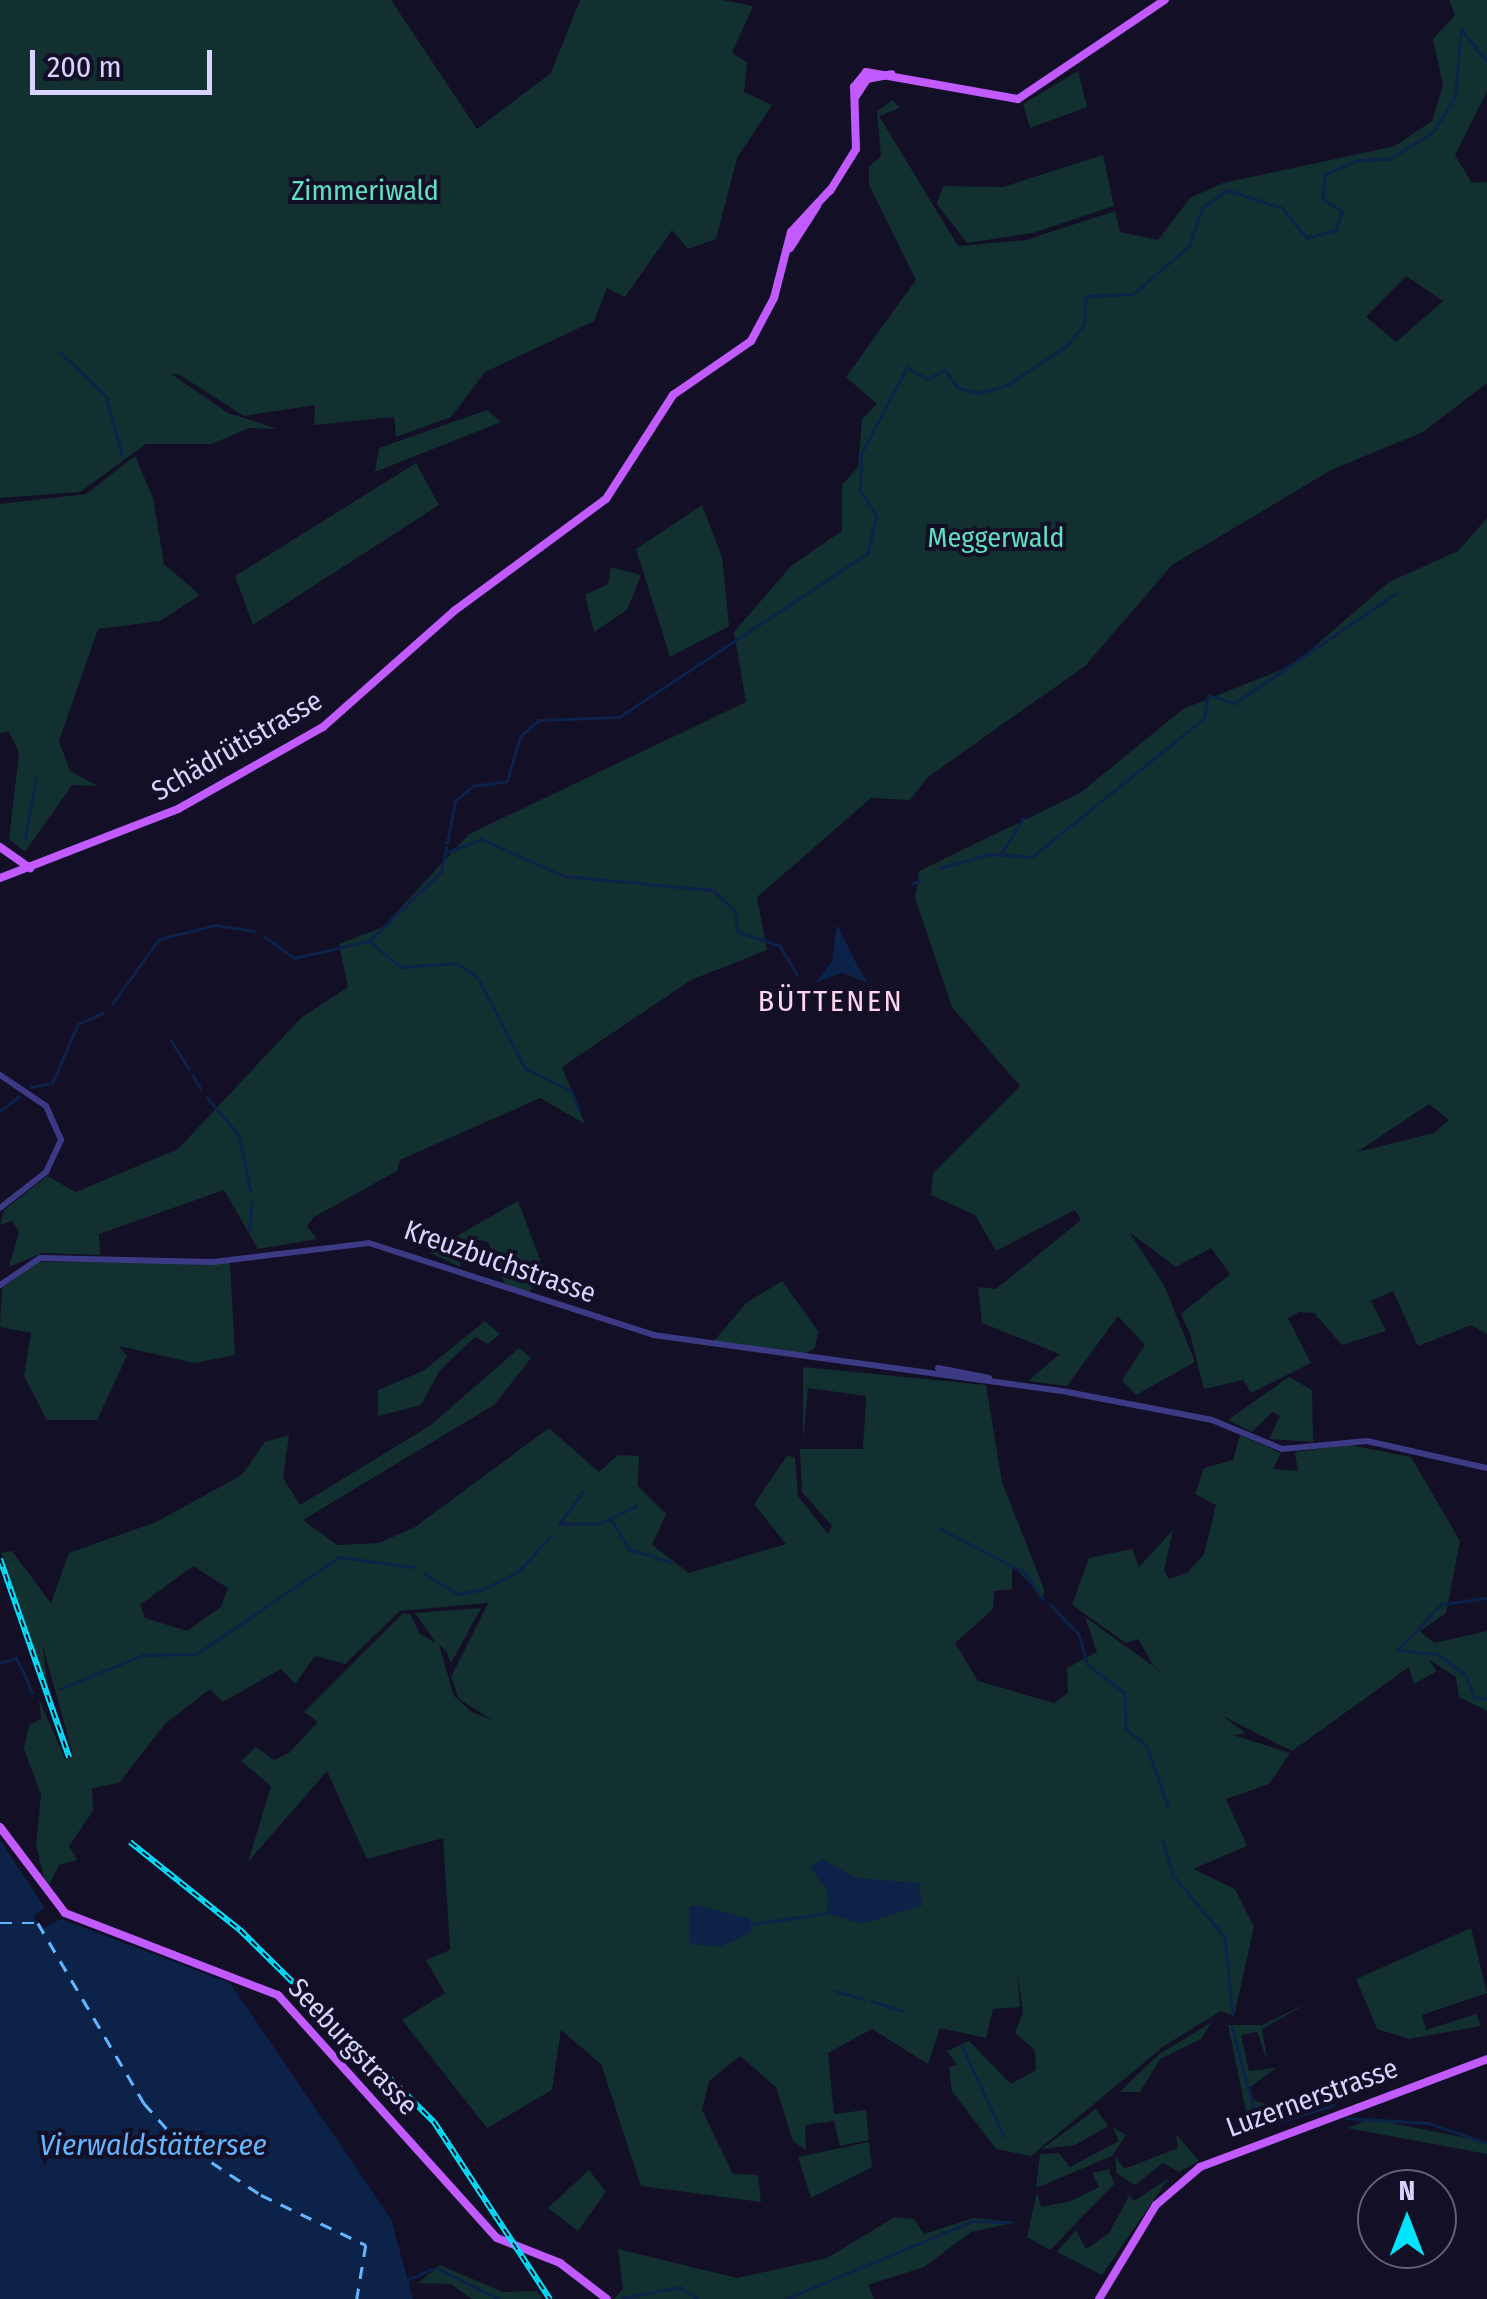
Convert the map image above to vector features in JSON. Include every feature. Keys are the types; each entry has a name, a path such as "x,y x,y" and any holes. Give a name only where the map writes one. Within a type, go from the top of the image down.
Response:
{"main road":[{"name":"Schädrütistrasse","path":"0,878 178,809 323,727 454,611 610,495 672,395 751,341 788,252 832,189 858,141 855,100 870,77 901,74 1018,99 1165,0"},
{"path":"0,846 11,850 30,868"},
{"path":"11,850 18,872"},
{"name":"Seeburgstrasse","path":"0,1827 65,1913 278,1994 497,2238 560,2263 606,2299"},
{"name":"Luzernerstrasse","path":"1099,2299 1156,2205 1200,2166 1487,2059"}],"street":[{"path":"0,1074 46,1106 61,1140 46,1172 0,1208"},
{"name":"Kreuzbuchstrasse","path":"0,1285 40,1258 213,1262 368,1243 653,1335 784,1359 932,1368 1212,1420 1274,1447 1367,1441 1487,1468"}],"green space":[{"name":"Zimmeriwald","path":"0,0 391,0 477,129 551,73 580,0 723,0 753,6 732,53 747,62 744,92 772,105 737,158 716,239 688,249 672,230 625,297 607,288 594,321 485,372 451,417 396,437 394,417 314,425 315,405 244,416 180,375 170,373 228,413 278,429 249,428 212,444 146,444 80,492 0,498"},
{"name":"Meggerwald","path":"1449,0 1487,0 1487,91 1455,155 1472,183 1487,182 1487,383 1423,432 1331,470 1172,565 1085,666 928,777 910,800 871,798 757,897 767,950 691,980 562,1067 585,1124 540,1098 400,1160 397,1171 314,1217 307,1226 317,1239 258,1249 224,1190 99,1234 100,1255 42,1253 9,1267 19,1232 12,1221 0,1225 4,1210 47,1176 76,1192 178,1149 301,1018 348,987 339,944 383,927 469,834 746,702 734,632 792,565 842,531 842,485 858,467 862,419 877,404 846,377 916,280 869,185 869,167 881,156 877,111 893,100 899,108 879,116 958,246 1026,240 1115,211 1120,232 1158,240 1190,198 1223,183 1395,146 1432,121 1443,85 1433,39 1455,15","holes":["1406,276 1443,301 1396,342 1366,317"]},
{"path":"1078,71 1087,107 1030,128 1023,104"},
{"path":"1103,155 1114,206 1033,233 967,243 937,204 943,186 1003,187"},
{"path":"487,410 501,422 375,472 379,448"},
{"path":"135,456 153,498 164,564 200,595 160,621 98,629 59,741 70,771 97,786 72,785 25,852 9,839 19,752 8,731 0,734 0,504 86,494"},
{"path":"416,463 439,505 253,625 235,576"},
{"path":"702,505 722,557 729,626 670,657 636,549"},
{"path":"1487,518 1487,1334 1471,1325 1418,1346 1393,1291 1371,1301 1386,1331 1342,1345 1314,1313 1299,1312 1288,1318 1311,1363 1251,1393 1243,1380 1204,1389 1181,1314 1230,1274 1211,1248 1176,1267 1129,1232 1164,1285 1195,1362 1136,1395 1122,1380 1145,1345 1118,1316 1067,1386 1028,1381 1060,1354 982,1323 978,1287 996,1289 1081,1220 1075,1210 996,1251 975,1215 931,1195 933,1173 1020,1086 952,1007 915,898 919,871 1080,793 1183,709 1293,665 1389,582 1458,551","holes":["1429,1104 1449,1120 1434,1133 1357,1152"]},
{"path":"611,567 641,575 627,610 594,632 585,595 608,584"},
{"path":"518,1201 546,1275 529,1292 505,1284 488,1242 469,1238 460,1267 429,1252"},
{"path":"37,1262 230,1263 235,1355 194,1363 119,1346 127,1356 97,1420 47,1420 24,1376 31,1333 0,1327 2,1288"},
{"path":"782,1281 818,1331 815,1348 803,1355 714,1341 746,1303"},
{"path":"485,1321 500,1334 488,1344 475,1337 440,1370 421,1405 378,1416 378,1390 423,1371"},
{"path":"519,1348 531,1358 494,1405 303,1520 337,1545 379,1543 415,1527 549,1428 599,1472 618,1455 639,1456 638,1486 666,1514 652,1545 689,1573 786,1544 754,1504 787,1456 795,1457 798,1496 828,1534 832,1526 802,1492 800,1449 863,1449 866,1396 808,1388 803,1442 803,1367 986,1385 1002,1482 1044,1589 1043,1597 1012,1565 1012,1589 994,1591 993,1609 955,1643 978,1681 1054,1703 1068,1693 1067,1668 1097,1652 1085,1617 1246,1733 1233,1735 1290,1753 1269,1784 1226,1799 1247,1846 1193,1869 1235,1889 1254,1927 1234,2016 1221,2011 1164,2046 1031,2156 996,2149 952,2091 949,2067 957,2065 947,2051 969,2041 1011,2084 1036,2070 1035,2050 1015,2033 1023,2012 1017,1972 1020,2007 993,2009 986,2038 940,2028 928,2064 872,2029 828,2053 834,2114 866,2110 869,2140 840,2146 834,2121 805,2125 806,2150 793,2141 776,2087 740,2056 709,2081 702,2110 733,2174 758,2175 761,2202 641,2186 601,2064 561,2030 552,2090 487,2128 402,2020 445,1993 426,1960 450,1950 443,1838 367,1859 327,1771 248,1862 271,1786 241,1761 256,1747 274,1760 289,1753 318,1722 304,1712 403,1613 410,1614 420,1634 436,1643 415,1613 481,1608 451,1663 439,1645 454,1696 472,1712 492,1720 459,1699 451,1677 488,1603 400,1611 345,1664 315,1656 295,1684 281,1669 223,1702 210,1689 165,1724 119,1783 92,1788 93,1811 69,1846 77,1860 59,1865 47,1889 36,1845 41,1795 24,1749 29,1725 41,1719 39,1699 65,1759 73,1755 42,1643 49,1693 1,1553 12,1551 51,1603 69,1553 156,1522 242,1475 265,1442 289,1435 283,1478 300,1505 431,1425","holes":["193,1566 228,1588 221,1607 187,1631 145,1618 140,1605"]},
{"path":"1289,1377 1312,1390 1313,1442 1269,1439 1280,1416 1272,1412 1252,1432 1228,1420"},
{"path":"1240,1435 1281,1453 1273,1469 1298,1471 1295,1452 1350,1445 1411,1457 1460,1541 1446,1613 1420,1631 1434,1643 1487,1631 1487,1711 1459,1697 1456,1677 1428,1659 1437,1671 1414,1684 1409,1667 1292,1751 1207,1708 1153,1665 1138,1639 1126,1643 1072,1605 1089,1558 1132,1549 1139,1567 1173,1530 1164,1571 1169,1579 1188,1572 1204,1554 1216,1505 1195,1494 1204,1468 1233,1460"},
{"path":"1471,1928 1487,1993 1422,2015 1426,2030 1476,2014 1481,2026 1409,2039 1377,2029 1356,1979"},
{"path":"1312,2001 1262,2029 1267,2060 1257,2032 1241,2035 1249,2071 1276,2068 1250,2087 1253,2100 1280,2109 1322,2105 1265,2128 1246,2111 1228,2025 1262,2025"},
{"path":"1212,2022 1201,2039 1160,2059 1140,2092 1120,2092 1158,2055"},
{"path":"1096,2109 1108,2126 1075,2145 1042,2149"},
{"path":"1371,2119 1487,2142 1487,2154 1347,2128"},
{"path":"1112,2127 1126,2135 1112,2156 1036,2188 1040,2154 1059,2153 1070,2167 1119,2141"},
{"path":"1176,2134 1199,2161 1179,2172 1163,2163 1135,2185 1116,2173 1116,2157 1124,2169 1178,2148"},
{"path":"869,2142 872,2167 811,2198 798,2157"},
{"path":"1109,2169 1114,2184 1050,2250 1027,2237 1037,2192 1041,2207 1071,2201 1099,2187 1092,2173"},
{"path":"589,2170 606,2192 578,2231 548,2208"},
{"path":"1169,2178 1102,2275 1057,2252 1076,2230 1086,2249 1109,2233 1129,2196 1120,2185 1134,2201"},
{"path":"895,2217 914,2219 924,2234 973,2218 1017,2222 971,2232 924,2267 868,2285 874,2299 614,2299 623,2289 618,2249 737,2278 827,2258"},
{"path":"440,2265 503,2292 537,2291 542,2299 472,2299 451,2284 418,2283"}],"water":[{"path":"837,924 868,983 842,973 815,983 832,961"},
{"name":"Vierwaldstättersee","path":"0,1840 45,1908 33,1917 43,1928 61,1919 230,1983 391,2219 413,2299 0,2299"},
{"path":"822,1859 856,1878 919,1883 922,1906 860,1924 827,1913 828,1892 810,1867"},
{"path":"700,1906 750,1919 753,1931 720,1947 690,1944 689,1907"}],"waterway":[{"path":"447,843 455,801 473,786 507,781 520,737 538,720 619,717 868,553 876,516 860,490 861,454 907,367 928,379 945,370 958,388 979,393 1007,385 1068,345 1084,324 1086,296 1133,294 1189,246 1202,208 1228,190 1282,208 1307,238 1335,230 1342,212 1322,198 1325,175 1357,160 1389,159 1432,133 1455,97 1461,29 1487,61"},
{"path":"61,353 106,396 122,455"},
{"path":"939,868 990,854 1032,857 1204,718 1208,695 1235,703 1395,594"},
{"path":"25,838 36,779"},
{"path":"1001,854 1023,818"},
{"path":"445,853 481,839 564,876 713,890 736,912 737,931 780,946 797,974"},
{"path":"264,936 294,958 369,941 441,872 446,848"},
{"path":"912,884 920,880"},
{"path":"112,1004 159,939 216,925 254,931"},
{"path":"369,941 401,967 456,963 477,976 525,1068 572,1091 579,1110"},
{"path":"31,1087 52,1083 78,1024 103,1013"},
{"path":"171,1040 189,1069"},
{"path":"193,1075 201,1089"},
{"path":"0,1111 19,1096"},
{"path":"207,1097 239,1135 251,1191"},
{"path":"249,1230 252,1200"},
{"path":"560,1523 583,1491"},
{"path":"559,1524 601,1523 636,1506"},
{"path":"610,1518 629,1549 671,1562"},
{"path":"941,1529 1024,1572 1043,1599"},
{"path":"424,1573 458,1594 483,1589 518,1572 549,1538"},
{"path":"60,1689 143,1655 196,1654 339,1557 413,1567"},
{"path":"1487,1598 1441,1605 1398,1650 1438,1654 1466,1675 1474,1697 1487,1699"},
{"path":"1050,1604 1079,1634 1088,1665 1125,1693 1126,1729 1147,1746 1168,1806"},
{"path":"0,1663 16,1658 25,1675"},
{"path":"26,1677 32,1693"},
{"path":"1163,1841 1174,1876 1225,1937 1233,2014"},
{"path":"754,1924 827,1913"},
{"path":"836,1991 865,2000"},
{"path":"872,2001 902,2011"},
{"path":"1232,2027 1255,2113 1282,2121 1334,2105"},
{"path":"962,2046 1004,2136"},
{"path":"1346,2118 1429,2123 1487,2143"},
{"path":"785,2299 973,2221 1010,2222"},
{"path":"407,2280 432,2269"},
{"path":"439,2269 499,2299"},
{"path":"622,2298 680,2287 698,2299"}],"ferry route":[{"path":"0,1923 38,1923 144,2103 175,2138 261,2195 366,2245 357,2299"}],"railway":[{"path":"0,1559 69,1757"},
{"path":"130,1842 240,1930 434,2122 550,2299"}],"district":[{"name":"BÜTTENEN","path":"831,1001"}]}
